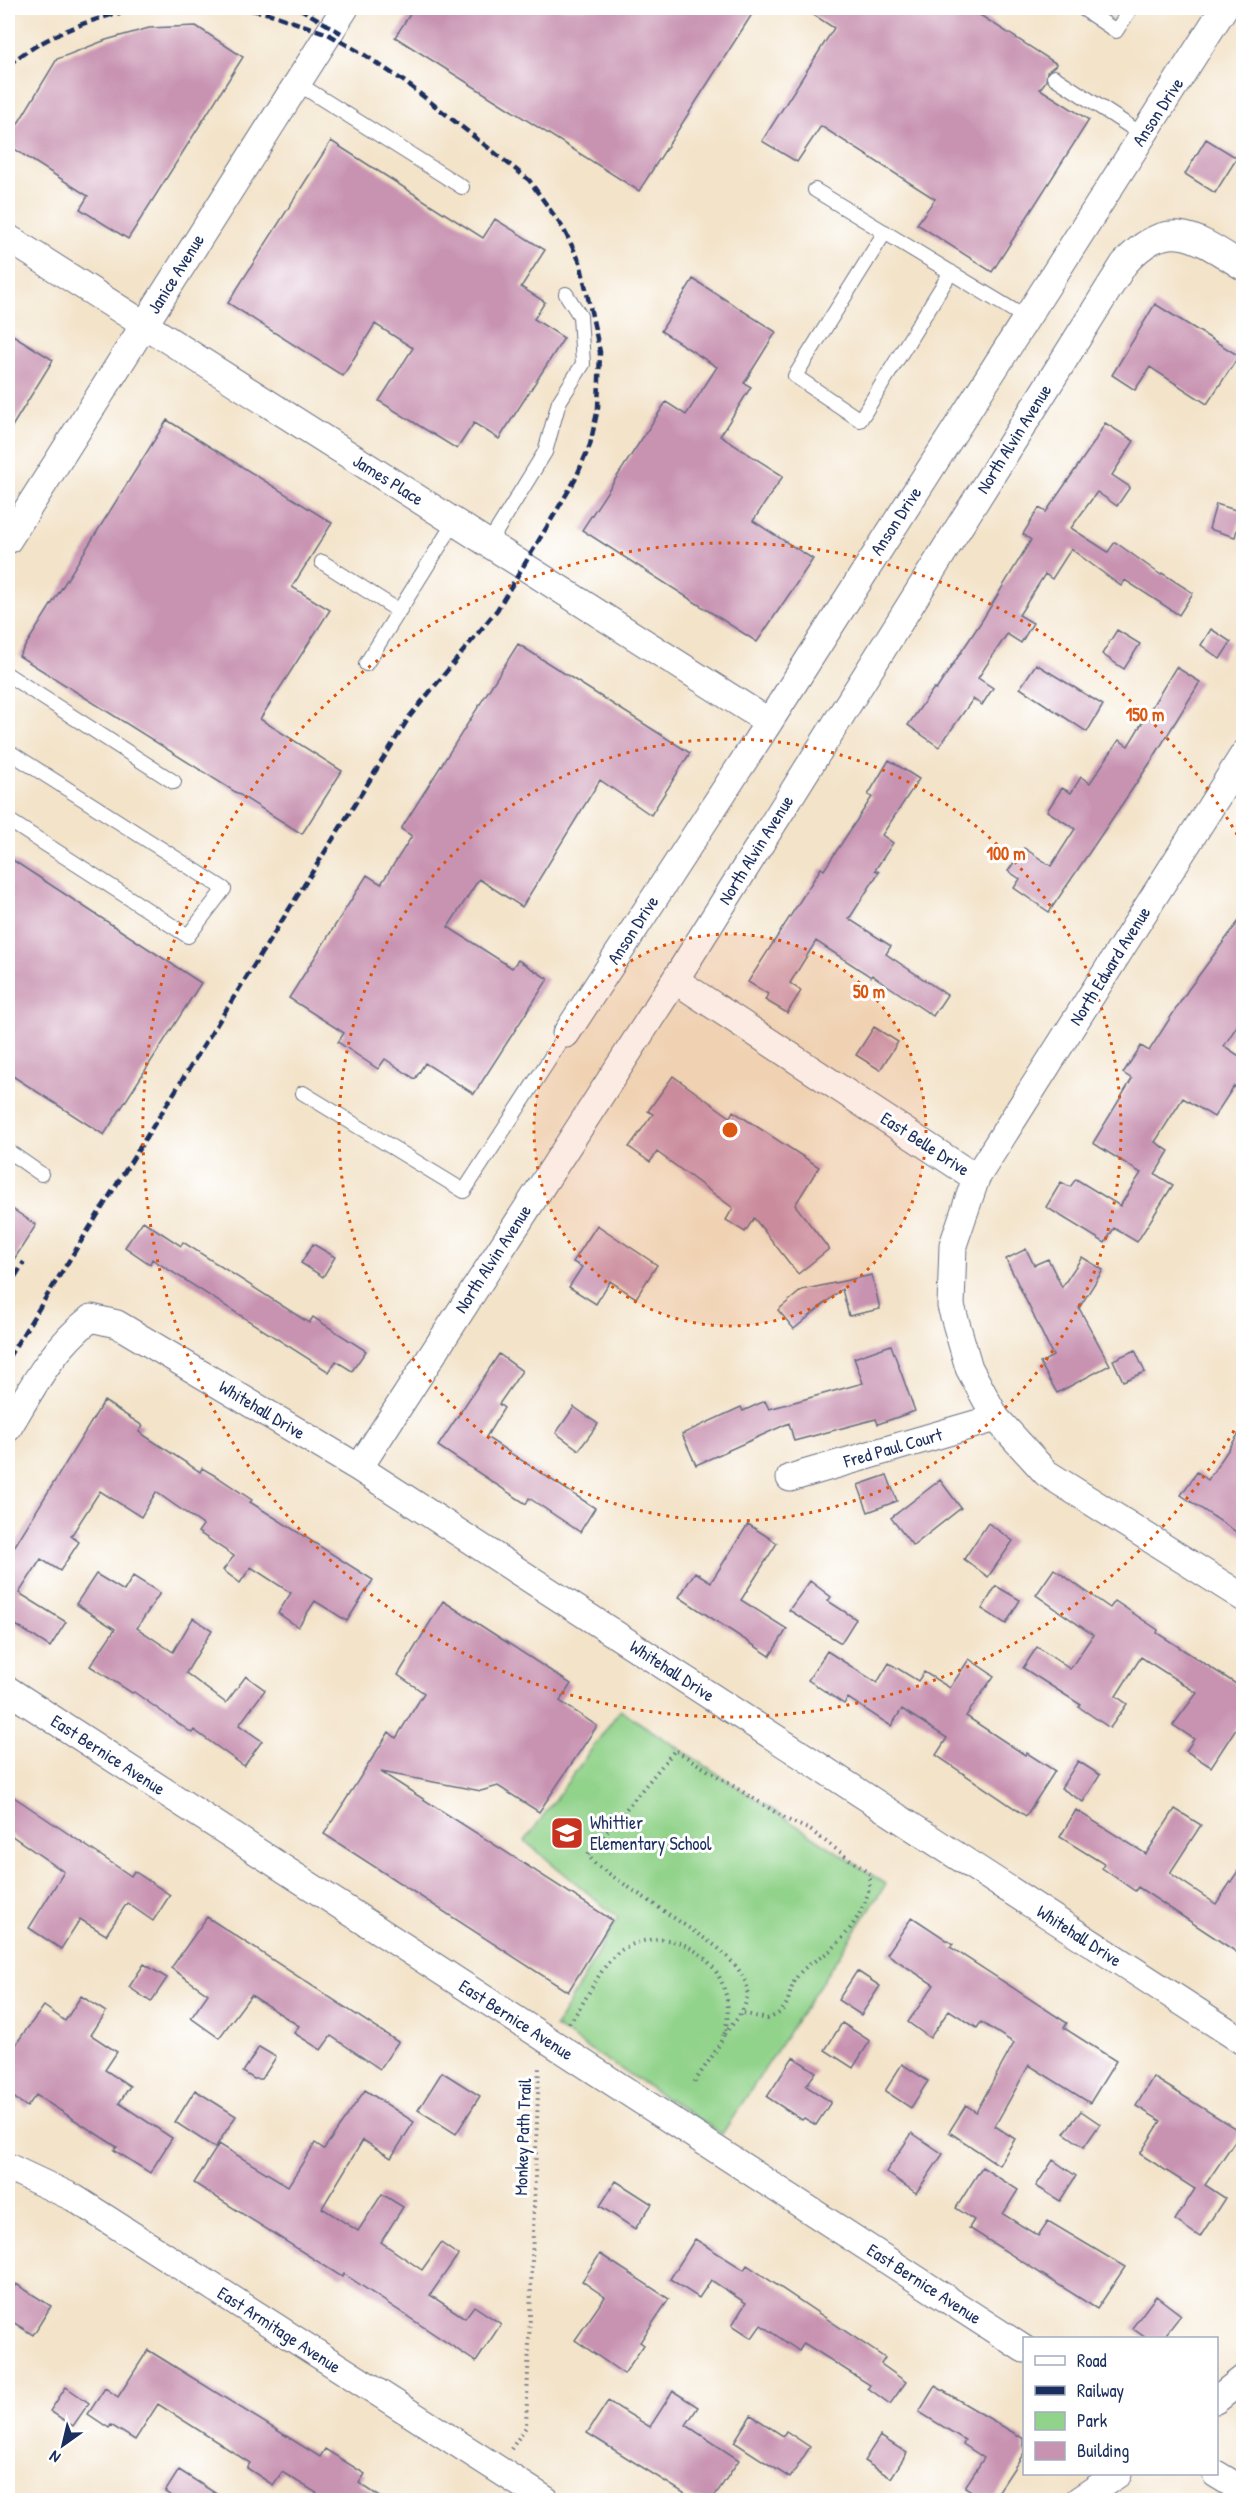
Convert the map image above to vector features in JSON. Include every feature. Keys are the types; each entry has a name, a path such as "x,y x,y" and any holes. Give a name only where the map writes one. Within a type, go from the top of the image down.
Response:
{"street":[{"name":"Janice Avenue","path":"8,540 345,8"},
{"name":"Anson Drive","path":"566,1034 769,722 1224,8"},
{"name":"North Alvin Avenue","path":"359,1468 675,980 1124,264 1138,248 1156,237 1184,235 1244,267"},
{"name":"James Place","path":"8,238 769,722"},
{"name":"North Edward Avenue","path":"976,1178 1244,754"},
{"name":"East Belle Drive","path":"675,980 976,1178 953,1245 951,1306 969,1368 996,1418 1046,1473 1244,1598"},
{"name":"Whitehall Drive","path":"8,1428 52,1354 70,1335 90,1318 117,1324 359,1468 1244,2042"},
{"name":"Fred Paul Court","path":"790,1478 996,1418"},
{"name":"East Bernice Avenue","path":"8,1690 1023,2348"},
{"name":"East Armitage Avenue","path":"8,2167 74,2198 546,2500"},
{"path":"1218,2398 1244,2378"},
{"path":"1079,2500 1116,2475"},
{"path":"1218,2475 1244,2491"}],"lane":[{"path":"1082,8 1116,31 1131,8"},
{"path":"1054,77 1143,135"},
{"path":"297,83 462,187"},
{"path":"815,190 1026,318"},
{"path":"885,232 795,376 860,420 951,272"},
{"path":"489,543 545,452 559,402 583,364 580,316 566,294"},
{"path":"366,664 455,522"},
{"path":"322,562 399,611"},
{"path":"8,675 174,782"},
{"path":"8,751 224,889 188,936 8,820"},
{"path":"303,1093 464,1191 566,1034"},
{"path":"8,1151 41,1174"}],"path":[{"path":"724,2034 743,2013 747,2004 746,1983 735,1963 717,1947 596,1865 588,1855 675,1750 788,1820 810,1830 870,1874 870,1893 864,1906 833,1948 801,1971 793,1982 791,1994 784,2009 767,2019 743,2013"},
{"name":"Monkey Path Trail","path":"497,2469 526,2427 539,2062 577,2013 611,1958 623,1948 646,1940 672,1941 692,1947 705,1956 720,1976 726,2002 724,2034 693,2085"}],"green space":[{"path":"620,1710 886,1884 722,2134 555,2027 618,1918 525,1841"}],"building":[{"path":"414,8 756,8 639,191 395,37"},
{"path":"803,8 969,8 1057,64 1047,72 1046,81 1040,89 1089,120 992,272 917,224 935,199 821,126 797,162 762,141 834,28"},
{"path":"196,26 243,57 128,239 80,209 88,196 8,145 8,140 57,59 106,40 149,28"},
{"path":"1206,139 1237,158 1215,193 1185,174"},
{"path":"331,141 483,238 495,219 545,250 521,287 545,302 534,319 564,338 499,439 474,423 457,449 379,401 413,348 375,324 343,376 228,303"},
{"path":"693,279 776,332 744,383 751,387 720,436 783,476 753,521 813,559 757,642 582,530 666,402 686,415 717,367 661,331"},
{"path":"1155,304 1239,356 1207,404 1150,367 1135,390 1112,375"},
{"path":"8,332 53,360 8,433"},
{"path":"167,420 332,523 292,587 330,610 260,719 342,771 302,834 19,656"},
{"path":"1105,423 1134,441 1112,475 1130,487 1117,506 1097,492 1071,528 1108,552 1115,542 1161,575 1162,573 1193,593 1179,615 1125,580 1121,586 1071,549 1052,579 1045,574 1019,615 1033,623 1021,643 1007,634 978,678 993,688 982,705 973,699 939,747 908,725 934,688 936,690 1031,540 1023,534 1039,508 1046,512"},
{"path":"1216,504 1242,512 1235,537 1209,529"},
{"path":"1211,629 1231,642 1220,659 1201,645"},
{"path":"1117,630 1140,644 1124,669 1102,654"},
{"path":"518,644 690,753 651,815 600,780 522,907 479,879 448,927 512,968 518,960 548,979 474,1094 425,1063 415,1079 385,1059 378,1069 338,1042 344,1033 289,998 367,875 381,884 412,836 401,829"},
{"path":"1036,664 1103,705 1087,732 1020,688"},
{"path":"1176,667 1200,682 1152,760 1049,912 1014,888 1020,879 1008,871 1024,848 1051,866 1075,829 1047,811 1062,788 1071,793 1081,777 1090,783 1119,740 1128,746"},
{"path":"889,760 919,779 882,835 893,843 875,870 879,872 849,919 891,946 886,954 947,995 933,1016 816,941 790,983 801,991 787,1013 765,1000 768,994 748,982 821,868 824,870 872,797 868,795"},
{"path":"8,857 201,983 104,1135 8,1073"},
{"path":"1244,914 1244,1015 1224,1046 1244,1059 1244,1092 1234,1086 1214,1117 1183,1098 1155,1142 1169,1151 1155,1174 1173,1185 1137,1242 1114,1228 1105,1243 1046,1207 1061,1182 1070,1187 1076,1179 1120,1206 1141,1173 1093,1143 1132,1079 1123,1073 1141,1046 1149,1051 1188,990"},
{"path":"874,1027 898,1042 880,1070 856,1055"},
{"path":"673,1076 730,1117 733,1111 819,1167 795,1205 829,1249 798,1274 754,1218 745,1232 726,1220 733,1208 657,1152 650,1162 629,1147 653,1114 648,1111"},
{"path":"8,1206 36,1225 8,1269"},
{"path":"143,1221 181,1246 183,1242 309,1323 313,1317 366,1351 352,1371 336,1361 329,1372 152,1259 150,1264 125,1247"},
{"path":"597,1225 657,1265 636,1298 610,1281 596,1304 569,1287 582,1267 573,1262"},
{"path":"313,1244 335,1257 323,1277 301,1263"},
{"path":"1026,1249 1034,1265 1048,1259 1062,1287 1082,1257 1103,1270 1079,1308 1110,1365 1057,1393 1040,1363 1053,1356 1006,1259"},
{"path":"872,1275 880,1309 849,1316 842,1289 794,1329 778,1310 802,1290"},
{"path":"891,1345 915,1411 878,1424 876,1419 794,1441 789,1423 696,1465 682,1434 741,1407 743,1411 765,1401 769,1409 863,1383 854,1358"},
{"path":"1135,1350 1145,1372 1123,1381 1113,1360"},
{"path":"499,1354 522,1371 499,1404 504,1408 486,1437 595,1508 580,1532 529,1498 526,1504 438,1446"},
{"path":"104,1401 143,1426 139,1432 200,1472 202,1468 219,1478 252,1500 250,1502 373,1580 347,1621 315,1601 298,1627 278,1613 291,1593 251,1567 240,1583 223,1570 234,1556 198,1532 203,1525 156,1492 141,1517 100,1491 71,1536 79,1542 60,1571 41,1559 19,1593 66,1622 50,1647 8,1620 8,1557"},
{"path":"574,1407 598,1424 579,1450 556,1433"},
{"path":"1244,1426 1244,1537 1181,1495 1197,1472 1208,1480"},
{"path":"887,1475 897,1501 868,1512 858,1485"},
{"path":"940,1480 961,1508 913,1546 891,1518"},
{"path":"988,1523 1013,1541 988,1577 964,1559"},
{"path":"748,1524 777,1543 741,1600 787,1629 770,1656 679,1597 695,1572 711,1582"},
{"path":"1054,1569 1110,1608 1115,1601 1158,1630 1157,1633 1244,1689 1244,1716 1211,1767 1186,1751 1194,1739 1173,1725 1197,1693 1141,1657 1116,1696 1127,1704 1110,1728 1079,1707 1081,1705 1023,1668 1037,1647 1070,1669 1093,1635 1036,1595"},
{"path":"96,1574 124,1591 133,1576 160,1593 137,1628 173,1652 193,1618 212,1630 186,1673 226,1703 246,1676 265,1690 239,1725 262,1741 244,1766 194,1730 192,1733 134,1692 132,1693 90,1666 115,1629 76,1604"},
{"path":"810,1581 831,1597 828,1601 856,1619 841,1643 789,1610"},
{"path":"996,1586 1020,1600 1006,1624 982,1609"},
{"path":"443,1601 571,1684 560,1701 597,1726 539,1812 498,1786 481,1791 381,1772 612,1920 568,1992 324,1834 389,1732 396,1738 424,1693 398,1675"},
{"path":"827,1651 877,1683 889,1663 918,1681 924,1672 950,1688 969,1659 994,1676 966,1716 1025,1755 1027,1753 1055,1771 1026,1816 936,1755 947,1738 902,1709 891,1726 848,1698 844,1704 808,1680"},
{"path":"1078,1761 1100,1775 1083,1802 1061,1788"},
{"path":"8,1793 131,1876 134,1871 170,1895 153,1921 127,1903 106,1935 80,1919 61,1949 29,1928 64,1872 8,1833"},
{"path":"1175,1809 1201,1825 1170,1873 1216,1904 1244,1862 1244,1957 1138,1887 1135,1891 1102,1868 1104,1864 1060,1837 1076,1810 1146,1854"},
{"path":"207,1917 398,2042 380,2069 331,2036 321,2050 294,2033 299,2026 251,1995 219,2038 191,2018 208,1994 171,1968"},
{"path":"912,1917 953,1944 950,1947 1067,2023 1064,2028 1116,2061 1090,2103 1029,2065 995,2126 1015,2139 999,2165 949,2132 966,2105 976,2112 1014,2043 981,2022 977,2028 949,2010 930,2038 908,2022 934,1985 887,1954"},
{"path":"144,1964 167,1978 151,2002 129,1987"},
{"path":"857,1971 880,1986 861,2015 838,2000"},
{"path":"81,1996 106,2012 91,2035 117,2052 105,2070 130,2086 119,2103 172,2138 150,2173 114,2150 117,2147 36,2095 27,2107 8,2093 8,2056 44,2006 65,2021"},
{"path":"842,2023 870,2041 853,2068 825,2050"},
{"path":"259,2047 276,2057 262,2079 254,2079 243,2072"},
{"path":"793,2057 816,2072 806,2086 831,2102 816,2125 804,2118 802,2120 767,2097"},
{"path":"902,2064 928,2081 911,2108 885,2091"},
{"path":"442,2072 480,2096 456,2134 418,2110"},
{"path":"1153,2077 1241,2132 1205,2185 1225,2198 1200,2237 1175,2220 1195,2189 1140,2154 1161,2121 1136,2106"},
{"path":"195,2090 236,2116 215,2148 175,2122"},
{"path":"365,2090 414,2122 391,2158 363,2140 322,2208 358,2231 382,2194 403,2207 381,2242 422,2270 441,2243 458,2255 430,2295 465,2318 474,2306 501,2324 476,2362 344,2274 342,2277 194,2183 219,2144 288,2186 315,2143 324,2149"},
{"path":"1081,2111 1100,2124 1084,2147 1064,2133"},
{"path":"912,2133 943,2154 916,2193 886,2172"},
{"path":"1053,2160 1076,2176 1060,2201 1036,2186"},
{"path":"982,2167 1018,2190 1003,2214 1038,2236 1048,2221 1125,2267 1097,2309 969,2228 974,2220 956,2208"},
{"path":"616,2181 652,2204 635,2229 600,2206"},
{"path":"695,2239 744,2270 747,2265 885,2358 881,2364 906,2382 890,2404 868,2388 870,2385 804,2343 799,2351 761,2325 752,2338 732,2325 746,2303 711,2280 699,2298 670,2279"},
{"path":"600,2254 669,2299 640,2342 644,2345 624,2374 575,2340 605,2297 582,2281"},
{"path":"16,2284 51,2306 33,2335 8,2319 8,2298"},
{"path":"1156,2296 1181,2315 1164,2337 1145,2337 1132,2328"},
{"path":"148,2350 320,2457 325,2449 365,2474 359,2483 385,2500 328,2500 282,2472 273,2485 247,2468 250,2463 158,2404 135,2440 111,2425 109,2428 88,2414 105,2388 118,2397"},
{"path":"935,2386 1023,2438 1023,2455 993,2500 986,2500 965,2487 984,2458 963,2444 965,2440 919,2412"},
{"path":"66,2387 89,2403 73,2426 50,2411"},
{"path":"673,2391 698,2407 686,2425 739,2460 712,2500 695,2500 587,2433 608,2401 650,2427"},
{"path":"751,2415 783,2436 786,2431 810,2447 790,2478 734,2442"},
{"path":"880,2436 907,2453 891,2478 864,2461"},
{"path":"179,2470 226,2500 178,2500 165,2492"}],"railway":[{"path":"8,65 39,44 72,28 106,16 143,8"},
{"path":"8,1358 410,716 497,610 575,480 590,445 598,408 600,352 580,262 563,228 529,180 405,82 363,54 328,34 271,14 242,8"},
{"path":"299,8 341,33"},
{"path":"8,1288 24,1262"}],"place":[{"name":"Whittier Elementary School","path":"567,1833"}]}
